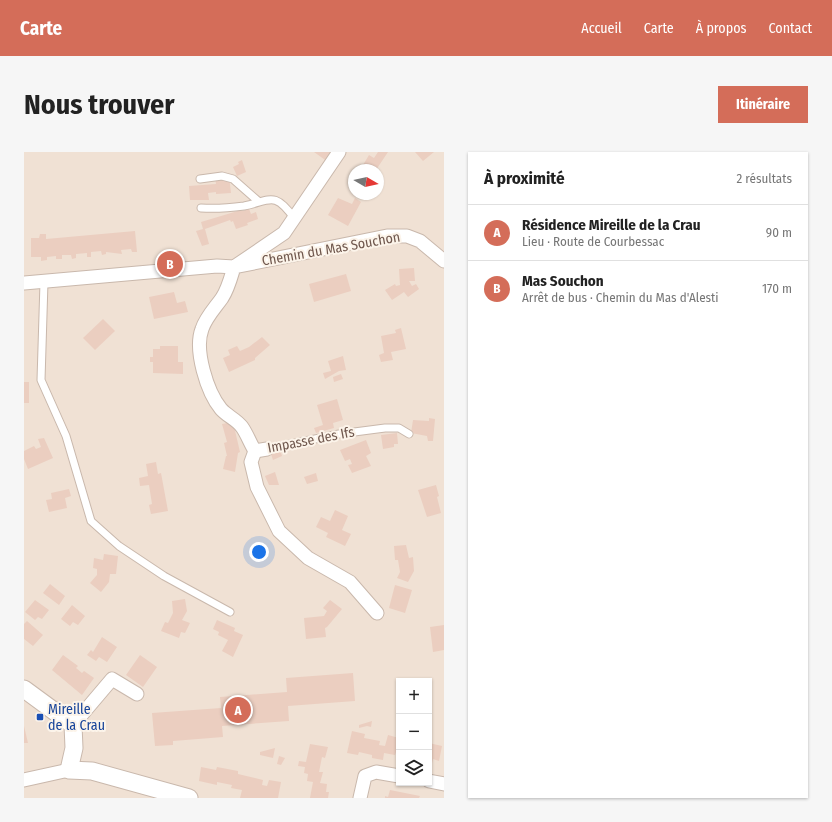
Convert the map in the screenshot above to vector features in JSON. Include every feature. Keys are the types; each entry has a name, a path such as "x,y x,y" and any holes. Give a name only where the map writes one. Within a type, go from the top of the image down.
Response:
{"street":[{"path":"234,267 284,233 339,152"},
{"name":"Chemin du Mas Souchon","path":"24,283 217,266 234,267 387,236 407,236 420,241 444,261"},
{"name":"Impasse des Ifs","path":"234,267 222,297 201,329 199,339 199,356 210,387 222,410 236,420 261,450"},
{"path":"261,450 251,462 257,487 279,531 308,558 350,582 377,613"},
{"path":"69,770 74,748 73,725 112,679 137,694"},
{"path":"24,689 73,725"},
{"path":"24,780 69,770 92,771 189,798"},
{"path":"360,798 365,776 376,772 396,775"},
{"path":"432,782 444,784"}],"lane":[{"path":"200,179 222,176 232,179 258,201"},
{"path":"201,208 219,209 272,199 283,204 294,218"},
{"path":"44,282 41,380 66,436 91,521 119,546 164,576 230,612"},
{"name":"Impasse des Ifs","path":"261,450 339,434 385,428 399,428 409,434"}],"shaded area":[{"path":"24,152 444,152 444,798 24,798"}],"building":[{"path":"314,152 335,152 328,162"},
{"path":"378,152 388,152 380,164 364,164 369,155 374,158"},
{"path":"415,152 434,152 423,161"},
{"path":"242,160 246,172 237,176 233,167 239,164 238,162"},
{"path":"215,176 229,176 231,193 208,193 209,200 190,200 189,186 216,184"},
{"path":"338,198 352,204 354,200 361,202 348,226 328,215"},
{"path":"249,209 251,214 256,212 258,219 247,223 248,225 236,229 233,221 231,222 230,220 205,229 209,244 202,246 196,231 203,229 201,222"},
{"path":"135,231 137,252 132,252 131,249 121,250 122,254 106,252 106,254 102,255 101,251 91,252 91,257 87,257 87,253 76,254 76,258 72,259 71,255 62,255 62,259 56,259 56,256 47,257 47,260 41,261 41,257 31,257 31,238 39,238 40,234 46,234 46,239"},
{"path":"414,268 415,281 409,281 412,286 416,284 419,289 408,297 404,292 392,300 385,290 395,284 396,286 400,285 399,269"},
{"path":"346,274 351,291 314,302 309,284"},
{"path":"174,292 177,303 185,301 188,312 154,319 149,297"},
{"path":"103,319 115,331 95,350 83,338"},
{"path":"401,328 406,349 391,352 393,360 381,362 379,355 384,353 381,336 396,333 395,330"},
{"path":"262,337 270,345 255,358 255,360 229,372 223,358 230,355 228,350 237,346 240,351 249,347"},
{"path":"160,346 178,346 178,362 183,362 183,374 153,373 153,362 150,362 150,357 153,357 153,349 160,349"},
{"path":"343,356 346,370 339,371 325,379 323,373 331,371 328,361"},
{"path":"341,374 343,379 334,382 333,377"},
{"path":"24,382 29,382 29,403 24,403"},
{"path":"337,399 343,420 333,423 334,428 316,433 314,428 323,425 317,405"},
{"path":"429,418 435,419 433,441 428,441 427,436 411,433 413,420 429,421"},
{"path":"233,422 240,452 238,453 235,472 223,469 227,456 224,443 227,442 222,424"},
{"path":"397,433 398,444 394,444 394,447 383,449 381,435"},
{"path":"44,438 53,458 28,469 24,459 24,451 34,446 36,449 41,447 38,439"},
{"path":"366,440 371,453 366,456 371,466 352,473 348,465 352,464 350,459 345,461 340,450"},
{"path":"280,450 282,456 273,460 271,454"},
{"path":"156,462 158,474 161,473 168,511 151,514 149,505 152,504 149,485 140,486 139,478 148,476 146,464"},
{"path":"275,472 279,485 269,485 265,476"},
{"path":"316,473 318,481 307,484 304,477"},
{"path":"436,485 441,513 427,517 418,490"},
{"path":"69,489 71,496 65,498 67,508 49,512 46,500 52,499 51,493"},
{"path":"335,510 348,516 342,530 351,534 345,546 326,537 328,533 316,527 321,517 330,521"},
{"path":"406,545 409,558 413,557 414,571 408,582 397,578 400,572 398,560 395,560 394,546"},
{"path":"104,554 118,556 116,574 110,574 109,582 101,592 90,583 97,575 97,569 93,568 94,558 103,560"},
{"path":"50,584 65,596 59,605 43,593"},
{"path":"395,585 412,590 405,613 389,608"},
{"path":"185,599 187,611 182,620 190,623 185,633 181,632 179,638 161,631 165,622 168,623 173,613 172,601"},
{"path":"35,600 49,610 42,619 38,617 35,620 25,612"},
{"path":"330,600 342,609 325,628 326,637 306,639 304,618 324,616 327,611 323,608"},
{"path":"72,605 85,616 78,625 73,622 70,626 61,619"},
{"path":"217,620 235,628 234,631 243,635 233,657 222,651 228,640 218,635 219,632 213,629"},
{"path":"27,621 43,635 33,646 24,639 24,624"},
{"path":"444,625 444,650 433,652 430,627"},
{"path":"102,637 117,647 107,662 99,657 96,661 87,655 91,650 93,652"},
{"path":"63,655 78,666 76,668 82,673 84,671 94,678 82,695 52,670"},
{"path":"140,655 157,667 143,687 126,675"},
{"path":"353,673 355,701 288,706 289,721 222,726 223,737 173,741 173,745 155,746 152,713 221,708 220,697 287,692 286,678"},
{"path":"372,721 371,727 367,726 359,728 359,725"},
{"path":"24,726 28,743 24,743"},
{"path":"352,731 365,734 364,738 380,741 379,745 385,746 388,735 396,737 395,755 384,753 383,760 372,758 372,755 359,752 358,755 347,753"},
{"path":"310,744 328,747 325,758 322,757 319,772 323,772 320,783 327,784 326,792 329,792 328,798 310,798 313,782 307,781 308,774 304,773 305,767 298,766 299,761 306,762"},
{"path":"432,744 442,746 439,761 433,759 432,763"},
{"path":"275,748 273,758 260,755 260,752"},
{"path":"279,756 285,758 281,765 277,764"},
{"path":"201,767 216,770 217,767 238,771 238,774 263,780 262,785 267,786 269,780 281,782 278,798 240,798 242,790 231,788 232,785 217,782 217,785 199,781"},
{"path":"390,790 420,796 419,798 385,798 385,796 388,797"}],"place":[{"name":"Mas Souchon","path":"170,264"},
{"name":"Résidence Mireille de la Crau","path":"238,710"},
{"name":"Mireille de la Crau","path":"40,717"}]}
